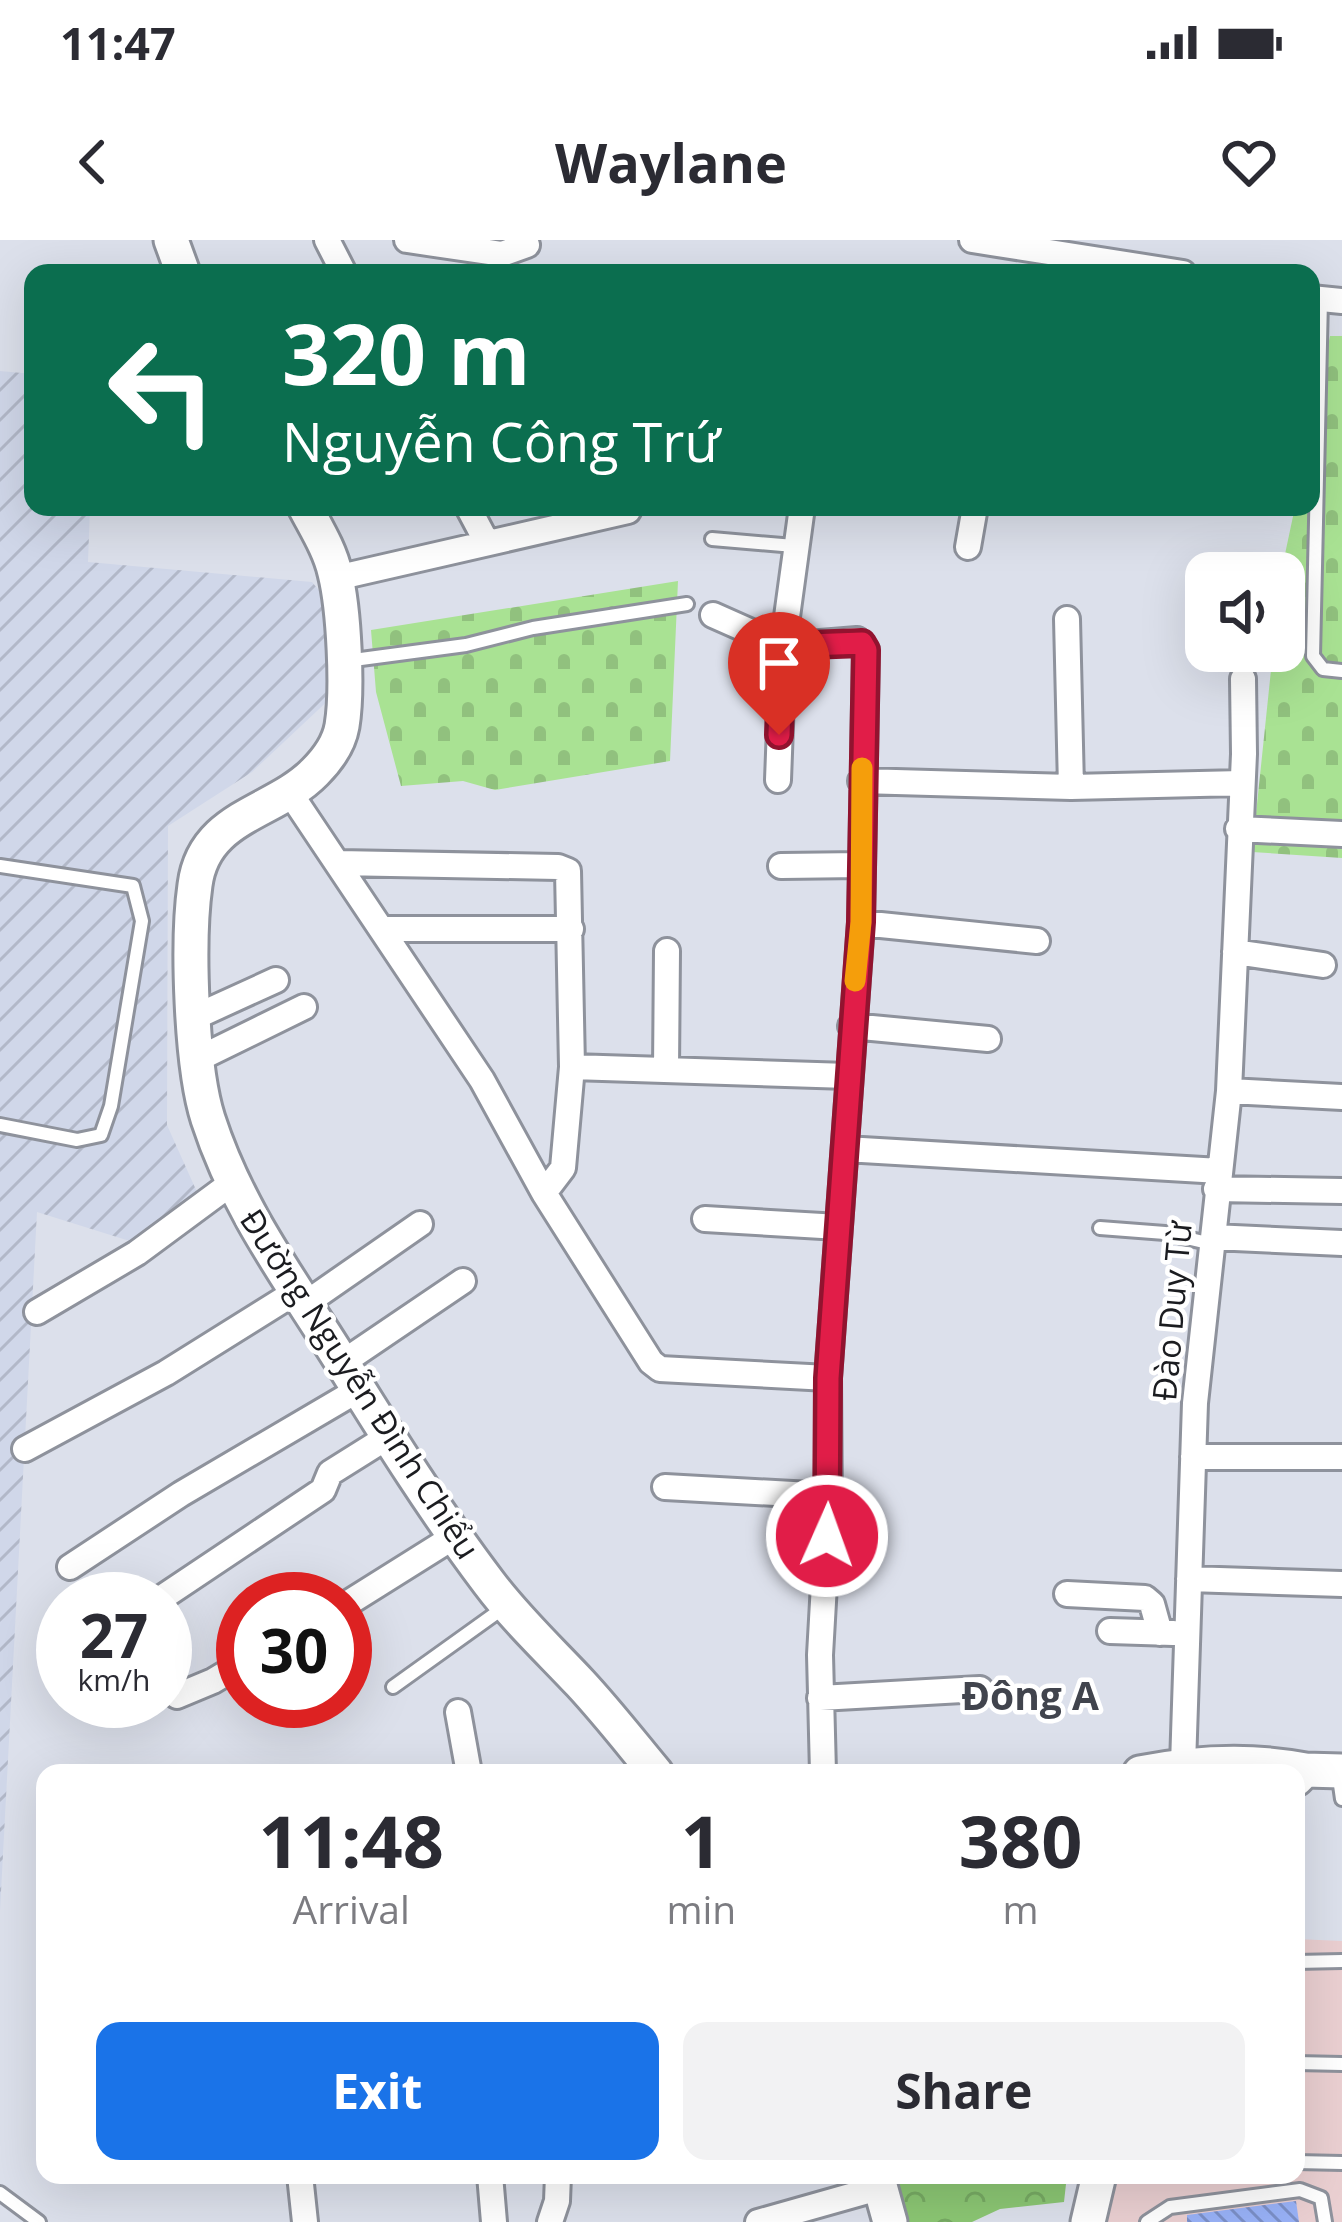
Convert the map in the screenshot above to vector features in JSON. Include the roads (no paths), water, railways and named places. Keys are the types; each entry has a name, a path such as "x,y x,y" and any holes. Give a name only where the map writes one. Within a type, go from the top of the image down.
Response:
{"street":[{"path":"407,240 511,253"},
{"path":"972,240 1128,264"},
{"path":"1016,264 1019,246"},
{"name":"Đường Nguyễn Đình Chiểu","path":"309,516 336,578 342,730 332,752 314,773 290,793 231,823 219,833 199,866 191,963 208,1119 233,1182 298,1299 455,1536 507,1605 648,1764"},
{"path":"472,516 486,542"},
{"path":"336,578 605,516"},
{"path":"778,780 782,646 800,516"},
{"path":"968,547 973,516"},
{"path":"713,615 782,646 862,643 866,650 861,922 828,1378 823,1764"},
{"path":"1067,619 1071,787"},
{"name":"Đào Duy Từ","path":"1199,1764 1187,1634 1193,1457 1229,1091 1243,679"},
{"path":"861,781 1071,787 1241,783"},
{"path":"290,793 482,1080 544,1193 640,1347 660,1369 828,1378"},
{"path":"1238,829 1342,835"},
{"path":"338,863 564,868 570,877 572,1066 563,1168 544,1193"},
{"path":"782,866 861,865"},
{"path":"861,922 1036,941"},
{"path":"382,929 571,929"},
{"path":"666,1070 668,951"},
{"path":"1235,952 1323,965"},
{"path":"195,1017 276,980"},
{"path":"198,1059 304,1007"},
{"path":"850,1026 988,1039"},
{"path":"572,1066 848,1076"},
{"path":"1229,1091 1342,1096"},
{"path":"845,1149 1342,1191"},
{"path":"38,1312 137,1253 233,1182"},
{"path":"705,1219 839,1227"},
{"path":"25,1450 298,1299 420,1223"},
{"path":"1213,1241 1342,1243"},
{"path":"70,1567 350,1376 463,1281"},
{"path":"192,1578 323,1490 330,1472 389,1436"},
{"path":"1193,1457 1342,1457"},
{"path":"665,1487 829,1496"},
{"path":"372,1588 455,1536"},
{"path":"1189,1579 1342,1585"},
{"path":"1066,1594 1145,1598 1152,1604 1160,1633"},
{"path":"1110,1631 1187,1634"},
{"path":"820,1698 980,1690"},
{"path":"458,1712 468,1764"},
{"path":"301,2184 305,2222"},
{"path":"491,2184 494,2222"},
{"path":"550,2222 558,2184"},
{"path":"758,2222 871,2184"},
{"path":"881,2184 890,2222"},
{"path":"1088,2222 1097,2184"}],"lane":[{"path":"1320,429 1324,299"},
{"path":"1317,516 1313,656 1323,669 1342,671"},
{"path":"712,539 794,546"},
{"path":"342,662 466,645 533,628 687,604"},
{"path":"0,866 133,886 142,921 111,1106 101,1135 77,1140 0,1125"},
{"path":"1100,1228 1213,1241"},
{"path":"393,1688 507,1605"},
{"path":"1305,1962 1342,1961"},
{"path":"1305,2063 1342,2064"},
{"path":"1305,2162 1342,2163"},
{"path":"1146,2222 1170,2207 1300,2190 1321,2198 1325,2222"},
{"path":"0,2193 39,2222"}],"district":[{"name":"Đông A","path":"1030,1696"}]}
